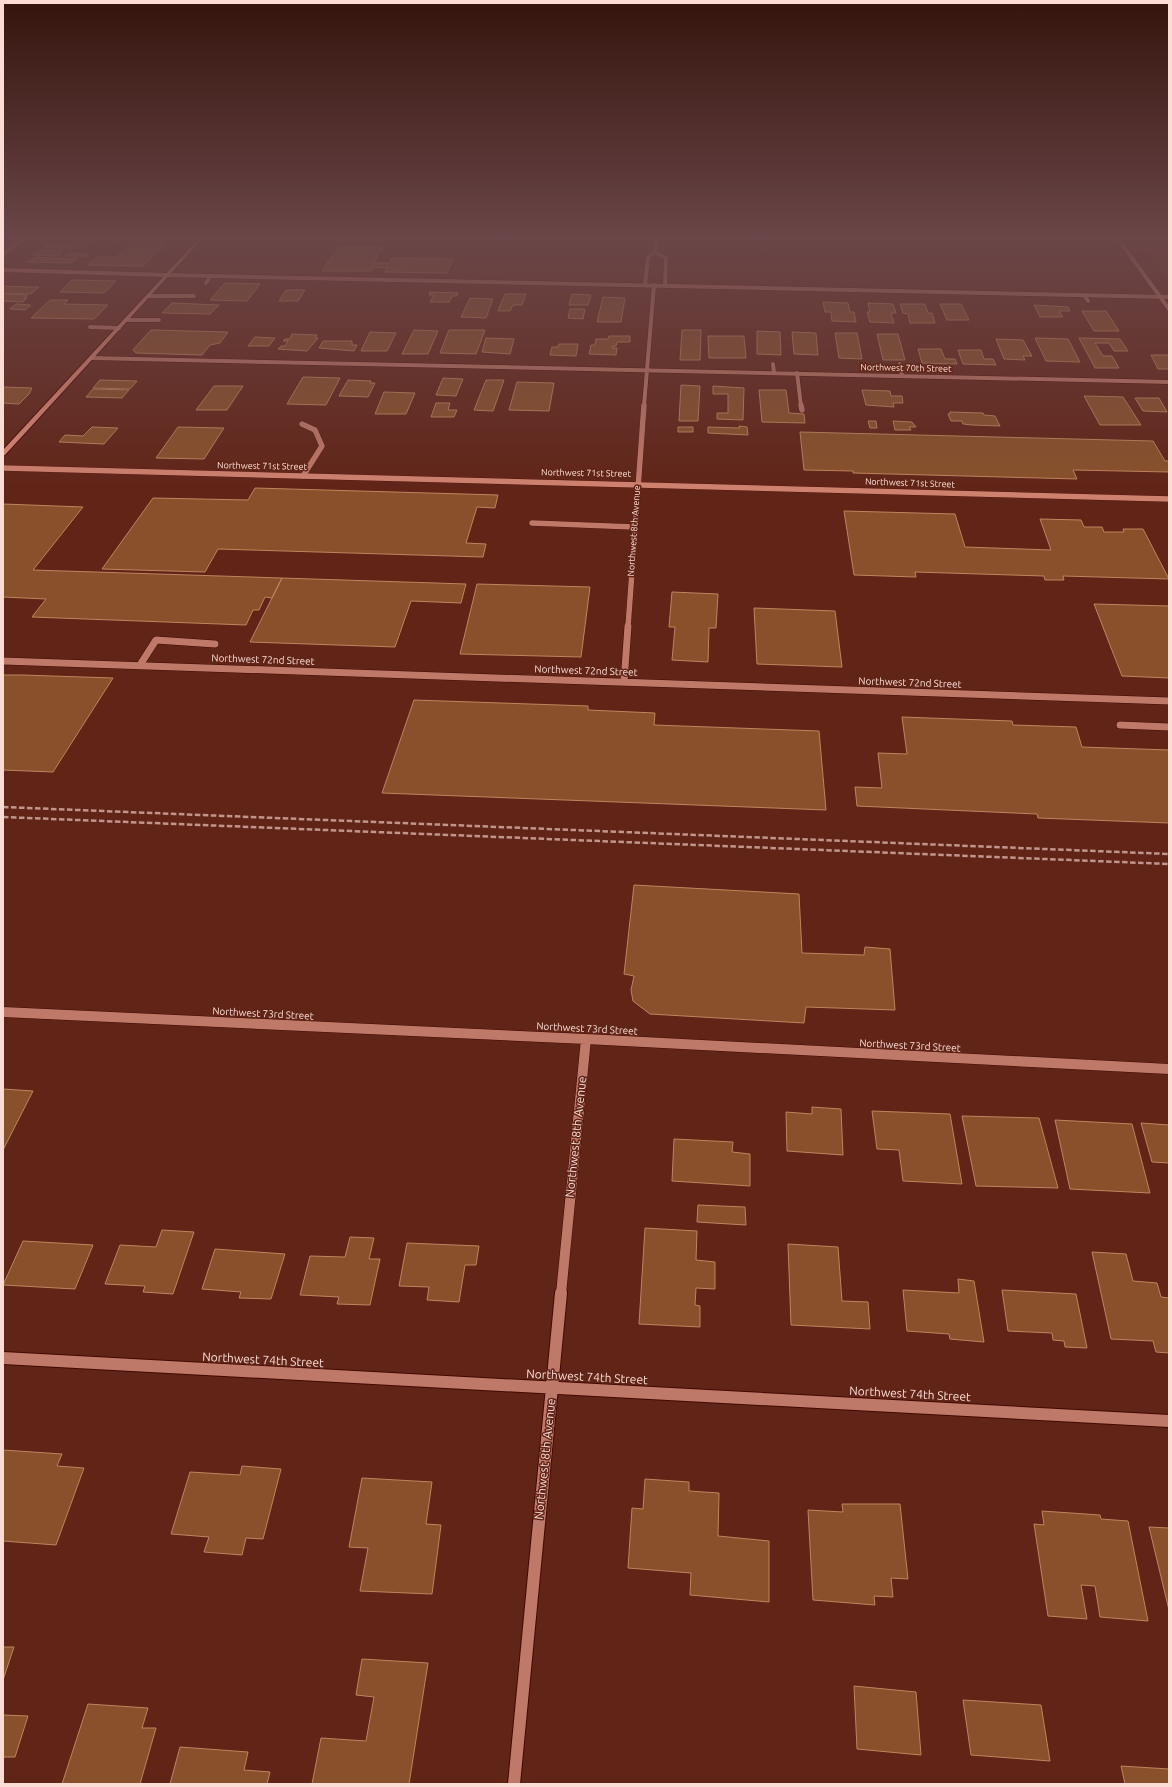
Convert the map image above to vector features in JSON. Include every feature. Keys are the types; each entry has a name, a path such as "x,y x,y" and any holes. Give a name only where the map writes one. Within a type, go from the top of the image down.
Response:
{"main road":[{"path":"3,454 127,320"}],"street":[{"name":"Northwest 8th Avenue","path":"624,682 637,484 651,319"},
{"path":"127,320 159,320"},
{"path":"90,327 119,328"},
{"name":"Northwest 70th Street","path":"91,358 1169,382"},
{"path":"773,364 774,373"},
{"path":"900,364 902,376"},
{"path":"797,373 802,410"},
{"path":"302,424 315,430 322,446 303,476"},
{"name":"Northwest 71st Street","path":"3,468 1169,499"},
{"path":"532,523 634,527"},
{"path":"140,665 156,640 215,644"},
{"name":"Northwest 72nd Street","path":"3,661 1169,701"},
{"path":"1120,725 1169,727"},
{"name":"Northwest 73rd Street","path":"3,1012 586,1039 1169,1069"},
{"name":"Northwest 8th Avenue","path":"514,1784 586,1039"},
{"name":"Northwest 74th Street","path":"3,1358 552,1389 1169,1421"}],"building":[{"path":"598,319 621,319 621,322 597,322"},
{"path":"832,319 855,319 856,322 832,321"},
{"path":"869,319 893,319 894,323 870,322"},
{"path":"909,319 934,319 935,323 910,323"},
{"path":"947,319 969,320 947,320"},
{"path":"1087,319 1111,319 1119,331 1094,331"},
{"path":"151,330 228,332 220,343 210,345 202,355 136,353 133,350"},
{"path":"414,330 438,331 428,354 402,354"},
{"path":"449,330 485,330 476,354 440,353"},
{"path":"682,330 701,330 700,360 680,360"},
{"path":"757,331 780,332 781,355 757,354"},
{"path":"370,332 396,333 387,351 361,351"},
{"path":"792,332 816,333 818,355 794,354"},
{"path":"835,333 857,333 862,359 839,358"},
{"path":"292,334 317,335 315,338 318,338 307,351 278,349 281,346 285,346 288,341 283,341 285,339 290,339"},
{"path":"877,334 898,334 905,360 883,360"},
{"path":"609,336 630,336 630,342 617,342 616,346 613,346 612,348 617,348 616,355 589,354 591,345 595,345 596,339 608,339"},
{"path":"708,336 744,336 746,358 709,358"},
{"path":"255,337 275,338 269,346 248,346"},
{"path":"486,338 514,339 510,354 482,352"},
{"path":"1035,338 1068,339 1080,362 1046,361"},
{"path":"1079,338 1120,339 1128,351 1114,351 1109,343 1095,343 1103,356 1112,356 1119,368 1095,368"},
{"path":"996,339 1023,340 1032,356 1023,356 1025,360 1004,359"},
{"path":"323,341 352,341 352,345 357,345 354,351 319,348"},
{"path":"559,344 578,344 576,356 550,355 552,347 558,347"},
{"path":"918,349 941,349 945,359 955,359 957,364 922,363"},
{"path":"958,350 981,350 984,359 993,359 996,365 963,364"},
{"path":"1151,355 1169,355 1169,369 1158,369"},
{"path":"303,377 340,378 326,405 287,404"},
{"path":"443,378 463,379 456,396 436,395"},
{"path":"100,380 137,381 130,389 93,388"},
{"path":"348,380 371,381 370,383 375,383 368,397 339,396"},
{"path":"486,380 504,380 493,411 474,410"},
{"path":"517,382 554,383 549,411 509,410"},
{"path":"681,385 700,386 698,421 679,421"},
{"path":"214,386 243,386 227,410 196,410"},
{"path":"713,386 744,388 743,420 717,419 717,413 728,413 728,394 713,394"},
{"path":"3,387 32,388 29,394 19,404 3,403"},
{"path":"93,389 129,390 122,398 86,397"},
{"path":"759,390 786,390 789,413 804,414 805,423 762,422"},
{"path":"862,390 890,391 891,396 902,396 903,403 893,403 894,407 866,405"},
{"path":"384,392 415,393 406,414 375,414"},
{"path":"1084,396 1123,397 1141,425 1100,425"},
{"path":"1135,398 1159,398 1167,412 1143,411"},
{"path":"436,403 450,403 448,410 457,410 454,417 431,417"},
{"path":"950,412 983,413 984,415 995,416 1000,426 972,425 963,424 962,421 951,421 948,414 950,414"},
{"path":"868,421 876,421 877,428 870,428"},
{"path":"893,421 912,422 916,427 909,427 911,430 895,430"},
{"path":"739,426 747,427 748,435 708,433 708,427 740,428"},
{"path":"92,427 118,428 104,444 59,442 65,435 83,436"},
{"path":"178,427 224,428 204,459 156,458"},
{"path":"678,427 693,427 693,432 678,432"},
{"path":"800,432 1153,441 1165,461 1169,461 1169,472 1073,470 1077,479 853,473 853,471 804,470"},
{"path":"255,488 498,495 495,508 477,507 466,543 486,544 483,557 218,549 205,572 102,569 153,498 248,500"},
{"path":"3,504 83,507 33,570 282,578 272,598 265,597 259,610 253,610 246,625 32,617 46,599 3,597"},
{"path":"844,511 955,514 965,547 1051,550 1040,519 1081,520 1084,527 1102,527 1104,532 1124,532 1123,529 1143,529 1169,579 1063,576 1064,580 1045,580 1044,576 915,572 916,577 854,575"},
{"path":"282,578 466,584 461,603 411,601 395,647 250,642"},
{"path":"477,584 590,587 581,657 460,654"},
{"path":"672,592 718,594 716,628 709,628 708,662 672,660 675,627 669,627"},
{"path":"1094,604 1169,606 1169,678 1122,676"},
{"path":"754,608 835,611 842,667 757,664"},
{"path":"3,675 113,678 53,772 3,770"},
{"path":"414,700 588,706 588,710 655,713 654,725 819,731 826,810 382,793"},
{"path":"902,717 1012,721 1013,725 1076,727 1082,747 1169,750 1169,823 1038,818 1037,814 857,806 855,787 882,788 878,753 907,754"},
{"path":"634,885 799,894 802,953 864,955 865,947 890,949 895,1010 806,1007 804,1023 650,1014 633,1001 631,990 634,976 624,974"},
{"path":"3,1089 33,1091 3,1150"},
{"path":"812,1107 841,1109 843,1155 787,1151 786,1112 812,1114"},
{"path":"872,1111 950,1114 962,1184 903,1181 899,1150 877,1149"},
{"path":"962,1116 1039,1118 1058,1188 976,1186"},
{"path":"1055,1120 1132,1124 1150,1193 1070,1189"},
{"path":"1141,1123 1169,1125 1169,1163 1152,1162"},
{"path":"674,1139 733,1142 732,1152 750,1154 750,1186 672,1181"},
{"path":"698,1205 745,1207 746,1225 697,1222"},
{"path":"645,1228 697,1231 696,1260 715,1262 715,1289 696,1288 695,1305 700,1306 700,1327 639,1324"},
{"path":"162,1230 194,1232 173,1294 143,1292 145,1286 105,1284 120,1245 156,1247"},
{"path":"350,1237 374,1238 369,1259 380,1259 370,1305 337,1304 339,1297 300,1295 310,1256 345,1257"},
{"path":"23,1241 93,1245 75,1289 3,1285"},
{"path":"407,1243 479,1246 476,1265 465,1265 459,1302 427,1300 429,1287 399,1286"},
{"path":"788,1244 838,1247 842,1301 868,1302 870,1329 791,1325"},
{"path":"215,1249 285,1254 271,1299 239,1298 241,1292 202,1289"},
{"path":"1092,1252 1126,1254 1133,1281 1157,1283 1161,1297 1169,1298 1169,1353 1156,1352 1153,1341 1111,1339"},
{"path":"958,1279 974,1281 984,1342 950,1339 949,1334 907,1331 903,1290 959,1293"},
{"path":"1002,1290 1076,1294 1087,1348 1065,1347 1064,1341 1053,1340 1052,1333 1008,1331"},
{"path":"3,1450 62,1454 57,1466 84,1468 56,1545 3,1541"},
{"path":"242,1466 281,1469 263,1539 246,1538 242,1555 204,1552 209,1537 171,1534 190,1472 240,1475"},
{"path":"362,1478 432,1482 426,1524 441,1525 432,1594 360,1591 368,1548 349,1547"},
{"path":"645,1479 689,1482 689,1491 719,1493 718,1536 769,1541 769,1602 690,1595 691,1573 628,1568 632,1508 643,1509"},
{"path":"842,1504 900,1504 908,1579 891,1578 893,1597 874,1596 875,1605 813,1600 808,1510 843,1512"},
{"path":"1042,1511 1100,1515 1101,1519 1128,1521 1148,1621 1100,1617 1095,1586 1081,1585 1087,1619 1048,1616 1034,1524 1044,1525"},
{"path":"1149,1527 1169,1528 1169,1610"},
{"path":"3,1647 14,1647 3,1680"},
{"path":"362,1659 428,1663 409,1784 312,1784 321,1738 366,1741 374,1697 356,1695"},
{"path":"854,1686 916,1692 921,1755 857,1749"},
{"path":"963,1700 1041,1705 1050,1761 971,1755"},
{"path":"88,1704 148,1708 142,1728 156,1728 140,1784 62,1784"},
{"path":"3,1715 28,1716 15,1757 4,1757 3,1759"},
{"path":"180,1747 248,1752 244,1770 270,1772 267,1784 170,1784"},
{"path":"1121,1766 1169,1769 1169,1784 1125,1784"}],"railway":[{"path":"3,807 1169,854"},
{"path":"3,817 1169,864"}]}
